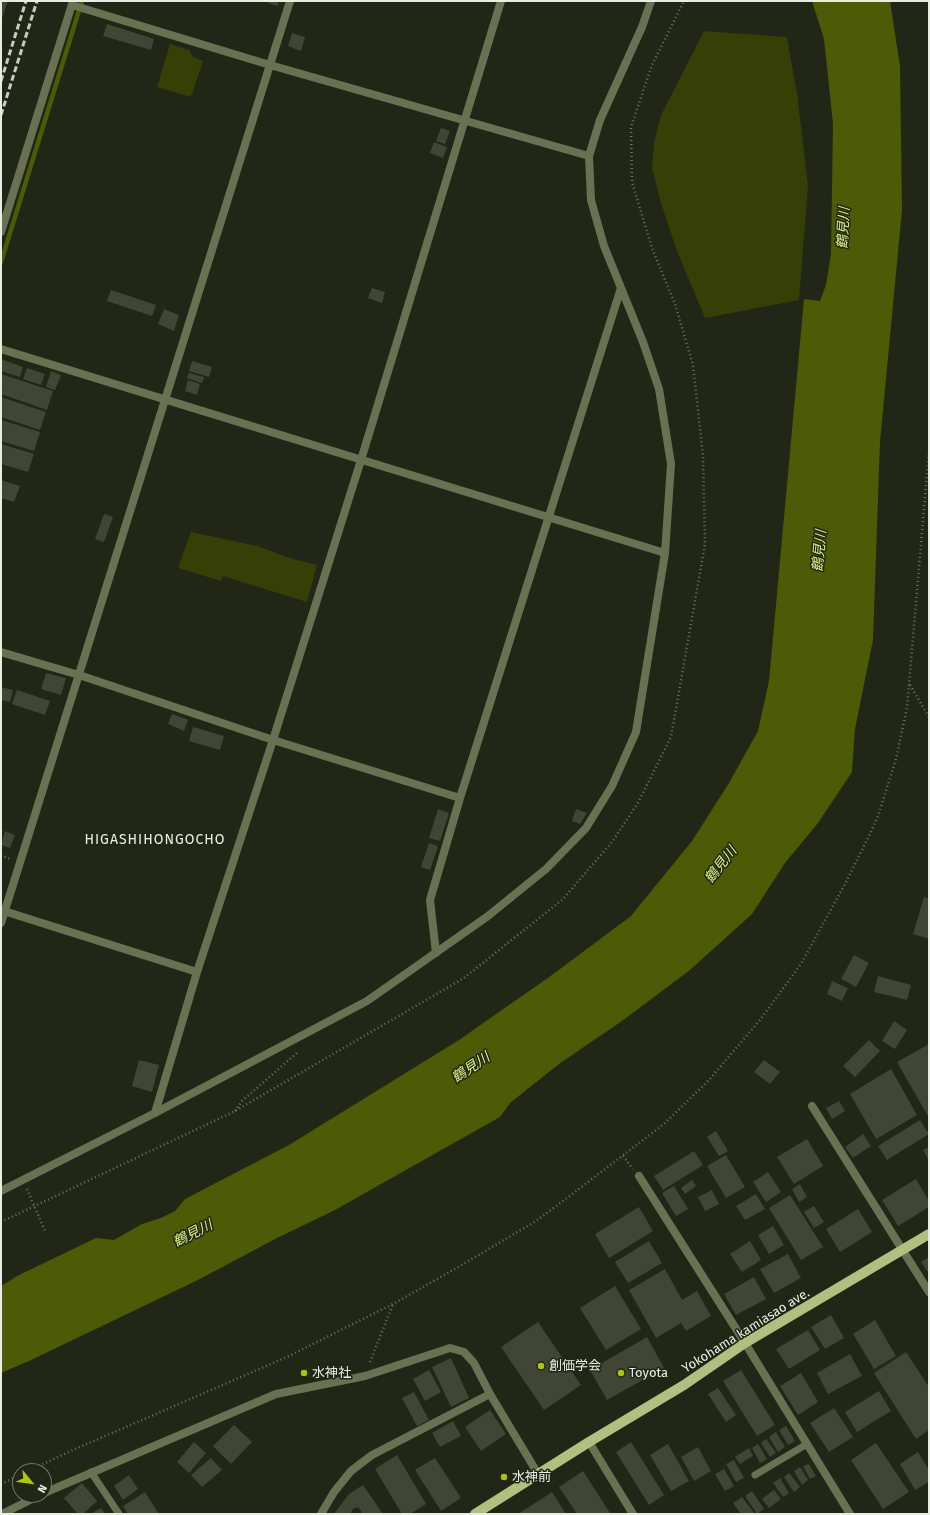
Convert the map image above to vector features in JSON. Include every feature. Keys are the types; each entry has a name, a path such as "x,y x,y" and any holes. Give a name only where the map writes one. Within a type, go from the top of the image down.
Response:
{"main road":[{"name":"Yokohama kamiasao ave.","path":"475,1514 589,1442 684,1385 745,1343 929,1234"}],"street":[{"path":"1,923 3,910 79,675 290,1"},
{"path":"155,1113 197,972 273,740 361,460 501,1"},
{"path":"1,1191 155,1113 367,1001 488,916 546,869 586,828 612,786 636,732 665,553 671,464 659,389 644,342 604,246 591,200 589,156 600,120 642,27 651,1"},
{"path":"1,232 73,4 270,65 589,156"},
{"path":"436,953 430,900 460,798 621,288"},
{"path":"1,349 665,553"},
{"path":"1,652 79,675 273,740 460,798"},
{"path":"3,910 197,972"},
{"path":"812,1106 929,1292"},
{"path":"639,1176 745,1343 850,1514"},
{"path":"52,1489 276,1394 364,1376 450,1348 464,1352 474,1363 490,1394 538,1474"},
{"path":"321,1514 334,1492 351,1470 372,1455 490,1394"},
{"path":"589,1442 633,1514"},
{"path":"2,1514 18,1510 28,1503"}],"lane":[{"path":"755,1475 807,1444"},
{"path":"91,1472 119,1514"}],"path":[{"path":"1,1222 235,1111 464,978 563,899 612,842 638,803 671,737 704,544 702,456 694,365 675,304 652,248 632,182 631,127 652,65 684,1"},
{"path":"45,1463 287,1357 393,1304 536,1221 664,1124 700,1089 760,1020 801,964 845,884 878,816 896,759 907,708 929,450"},
{"path":"909,684 929,717"},
{"path":"235,1111 242,1101 301,1050"},
{"path":"25,1185 45,1231"},
{"path":"364,1376 384,1331 393,1304"},
{"path":"1,1484 12,1479"}],"shaded area":[{"path":"704,31 787,37 797,94 808,185 799,300 705,318 677,251 661,203 652,168 654,143 661,115"},
{"path":"170,44 189,50 193,57 203,61 191,97 157,87"},
{"path":"191,532 257,546 293,559 317,565 307,602 223,576 221,581 178,568"}],"water":[{"name":"鶴見川","path":"812,1 890,1 900,66 902,210 880,442 873,640 855,729 852,772 818,823 785,863 752,914 690,970 622,1021 559,1064 510,1103 500,1117 335,1210 277,1238 198,1280 1,1373 1,1286 19,1275 96,1238 114,1240 142,1224 161,1218 175,1211 185,1199 289,1145 459,1040 552,975 631,916 692,841 729,783 758,731 769,681 804,299 820,301 826,285 831,254 833,124 824,39"}],"building":[{"path":"1,1 8,1 2,18 1,18"},
{"path":"268,1 279,1 277,6 268,3"},
{"path":"107,24 154,39 151,50 103,36"},
{"path":"292,33 305,37 301,51 288,46"},
{"path":"441,128 450,131 445,144 436,141"},
{"path":"434,142 447,147 443,158 430,153"},
{"path":"372,288 385,292 382,303 368,298"},
{"path":"111,290 156,305 152,316 107,301"},
{"path":"164,309 179,315 174,331 158,324"},
{"path":"1,359 23,367 20,377 1,371"},
{"path":"192,361 212,367 209,377 189,371"},
{"path":"27,368 45,374 41,385 23,379"},
{"path":"51,371 61,375 55,390 46,387"},
{"path":"189,373 204,377 202,383 187,378"},
{"path":"1,374 53,391 47,410 1,394"},
{"path":"188,380 200,384 197,395 185,391"},
{"path":"1,397 46,412 40,430 1,417"},
{"path":"1,420 40,432 34,451 1,441"},
{"path":"1,444 34,454 28,472 1,464"},
{"path":"1,480 20,486 14,502 1,498"},
{"path":"104,514 113,517 104,542 95,539"},
{"path":"46,673 66,678 61,695 41,689"},
{"path":"1,687 13,690 10,702 1,700"},
{"path":"17,690 50,701 45,715 12,704"},
{"path":"172,714 188,720 184,731 168,724"},
{"path":"193,727 224,736 220,750 189,741"},
{"path":"438,809 449,813 440,841 429,838"},
{"path":"576,809 587,813 580,824 572,821"},
{"path":"5,831 15,835 10,848 1,845"},
{"path":"429,843 438,846 430,870 421,867"},
{"path":"924,897 929,899 929,939 913,934"},
{"path":"854,955 869,963 856,987 841,979"},
{"path":"878,976 911,985 907,1000 874,992"},
{"path":"832,981 848,988 842,1001 827,994"},
{"path":"894,1021 907,1030 895,1049 882,1041"},
{"path":"869,1040 880,1051 855,1077 843,1066"},
{"path":"929,1044 929,1118 897,1062"},
{"path":"139,1060 159,1065 152,1092 132,1086"},
{"path":"764,1060 780,1072 770,1084 754,1072"},
{"path":"891,1069 917,1115 876,1139 850,1094"},
{"path":"839,1101 845,1111 832,1119 826,1108"},
{"path":"920,1120 929,1134 887,1160 878,1146"},
{"path":"716,1131 728,1151 719,1156 707,1137"},
{"path":"863,1134 871,1146 853,1158 845,1147"},
{"path":"807,1139 823,1166 794,1184 777,1157"},
{"path":"929,1147 929,1161 923,1150"},
{"path":"694,1151 703,1165 663,1190 654,1176"},
{"path":"726,1155 745,1187 726,1198 707,1166"},
{"path":"768,1172 781,1192 766,1202 753,1182"},
{"path":"916,1179 929,1201 929,1207 898,1226 882,1200"},
{"path":"692,1180 696,1186 685,1194 681,1188"},
{"path":"800,1184 807,1197 799,1202 792,1189"},
{"path":"674,1186 688,1209 676,1216 662,1193"},
{"path":"712,1190 719,1204 705,1211 698,1197"},
{"path":"756,1194 765,1209 745,1220 736,1206"},
{"path":"790,1195 823,1247 801,1260 769,1208"},
{"path":"814,1206 824,1222 814,1228 804,1212"},
{"path":"639,1207 653,1231 609,1258 595,1234"},
{"path":"858,1209 872,1232 840,1252 826,1229"},
{"path":"773,1226 784,1245 769,1254 758,1235"},
{"path":"649,1241 662,1263 628,1283 615,1262"},
{"path":"750,1241 761,1260 742,1272 730,1254"},
{"path":"788,1254 801,1278 774,1293 760,1269"},
{"path":"929,1257 929,1274 921,1262"},
{"path":"665,1269 682,1300 697,1291 711,1316 686,1331 681,1323 656,1338 629,1290"},
{"path":"754,1277 766,1299 736,1315 724,1294"},
{"path":"615,1286 641,1329 606,1350 580,1308"},
{"path":"831,1315 844,1338 825,1349 811,1327"},
{"path":"875,1320 896,1356 874,1369 853,1334"},
{"name":"創価学会","path":"538,1322 581,1385 544,1410 501,1347"},
{"path":"808,1330 820,1350 789,1369 776,1349"},
{"path":"647,1337 664,1368 607,1400 590,1370"},
{"path":"906,1352 929,1387 929,1430 916,1439 874,1373"},
{"path":"850,1354 862,1376 828,1394 817,1373"},
{"path":"451,1358 469,1398 451,1407 432,1367"},
{"path":"307,1368 310,1374 302,1377 300,1371"},
{"path":"429,1370 441,1392 425,1401 413,1379"},
{"path":"741,1370 775,1425 757,1436 723,1381"},
{"path":"801,1373 818,1402 798,1415 780,1386"},
{"path":"718,1388 736,1415 726,1422 708,1394"},
{"path":"879,1391 891,1411 857,1432 845,1412"},
{"path":"414,1392 429,1420 417,1426 402,1398"},
{"path":"834,1408 853,1437 829,1452 810,1423"},
{"path":"490,1410 506,1434 481,1451 465,1427"},
{"path":"453,1421 461,1436 440,1447 432,1433"},
{"path":"234,1425 252,1442 231,1464 213,1446"},
{"path":"786,1426 795,1441 788,1445 779,1430"},
{"path":"776,1432 785,1447 778,1452 769,1437"},
{"path":"766,1439 776,1453 770,1457 761,1443"},
{"path":"194,1442 206,1453 189,1473 177,1462"},
{"path":"631,1442 664,1495 649,1505 616,1452"},
{"path":"876,1443 909,1492 883,1509 851,1460"},
{"path":"668,1444 689,1481 671,1491 650,1455"},
{"path":"758,1444 767,1459 760,1463 752,1448"},
{"path":"698,1447 711,1471 694,1481 681,1457"},
{"path":"749,1448 753,1456 740,1464 735,1457"},
{"path":"918,1452 929,1470 929,1482 915,1490 900,1464"},
{"path":"397,1455 426,1504 410,1514 402,1514 375,1469"},
{"path":"211,1458 222,1470 202,1487 191,1475"},
{"path":"435,1458 461,1498 441,1511 415,1470"},
{"path":"734,1460 744,1478 736,1482 726,1464"},
{"path":"809,1464 816,1476 810,1479 803,1466"},
{"path":"800,1467 808,1480 802,1485 794,1471"},
{"path":"724,1469 734,1486 725,1491 715,1474"},
{"path":"583,1471 610,1513 577,1514 559,1487"},
{"path":"789,1473 800,1487 794,1492 784,1477"},
{"path":"129,1475 138,1489 123,1500 114,1486"},
{"path":"780,1478 789,1493 783,1497 773,1483"},
{"path":"82,1483 97,1501 83,1514 78,1514 64,1498"},
{"path":"363,1485 383,1514 363,1514 358,1507 353,1509 350,1514 334,1514 349,1494"},
{"path":"774,1490 781,1499 769,1508 762,1499"},
{"path":"752,1491 764,1509 757,1514 745,1496"},
{"path":"145,1492 159,1514 128,1514 123,1506"},
{"path":"552,1492 566,1514 518,1514"},
{"path":"742,1497 755,1514 741,1514 733,1503"},
{"path":"101,1508 105,1514 91,1514"}],"waterway":[{"path":"1,262 82,1"}],"railway":[{"path":"1,81 26,1"},
{"path":"1,115 37,1"}],"place":[{"name":"創価学会","path":"541,1366"},
{"name":"水神社","path":"304,1373"},
{"name":"Toyota","path":"621,1373"},
{"name":"水神前","path":"504,1477"}],"district":[{"name":"HIGASHIHONGOCHO","path":"155,840"}]}
